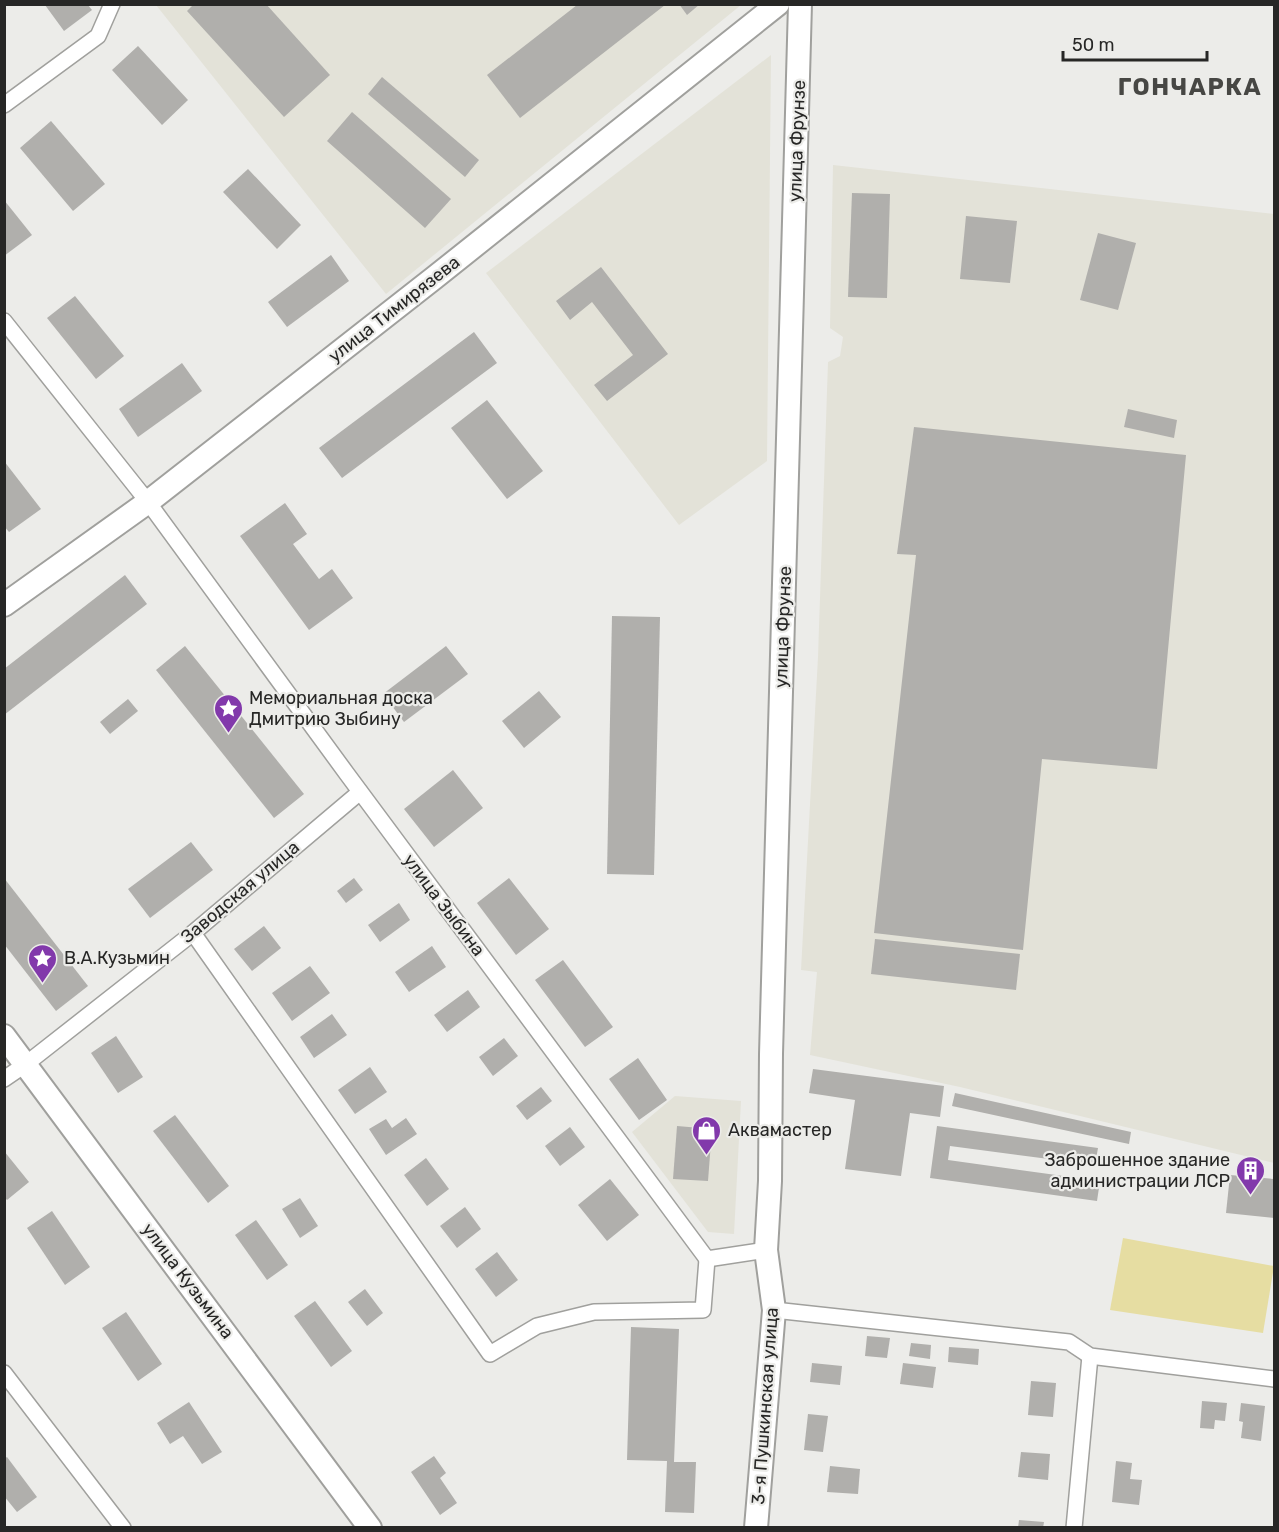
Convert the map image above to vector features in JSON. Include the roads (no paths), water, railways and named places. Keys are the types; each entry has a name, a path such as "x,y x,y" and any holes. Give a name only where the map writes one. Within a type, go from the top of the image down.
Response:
{"street":[{"path":"4,105 98,36 112,4"},
{"name":"улица Тимирязева","path":"4,605 148,502 778,4"},
{"name":"улица Фрунзе","path":"766,1250 770,1181 772,1007 800,4"},
{"name":"улица Зыбина","path":"4,321 148,502 360,792 707,1258"},
{"name":"Заводская улица","path":"4,1079 193,933 360,792"},
{"path":"193,933 490,1353 537,1326 594,1311 703,1310 707,1258 766,1250"},
{"name":"улица Кузьмина","path":"4,1036 370,1527"},
{"name":"3-я Пушкинская улица","path":"756,1527 774,1310 766,1250"},
{"path":"774,1310 1069,1342 1090,1356 1275,1378"},
{"path":"1074,1527 1090,1356"},
{"path":"4,1373 123,1527"}],"place":[{"name":"Мемориальная доска Дмитрию Зыбину","path":"228,734"},
{"name":"В.А.Кузьмин","path":"43,984"},
{"name":"Аквамастер","path":"707,1156"},
{"name":"Заброшенное здание администрации ЛСР","path":"1251,1196"}],"district":[{"name":"ГОНЧАРКА","path":"1190,87"}]}
